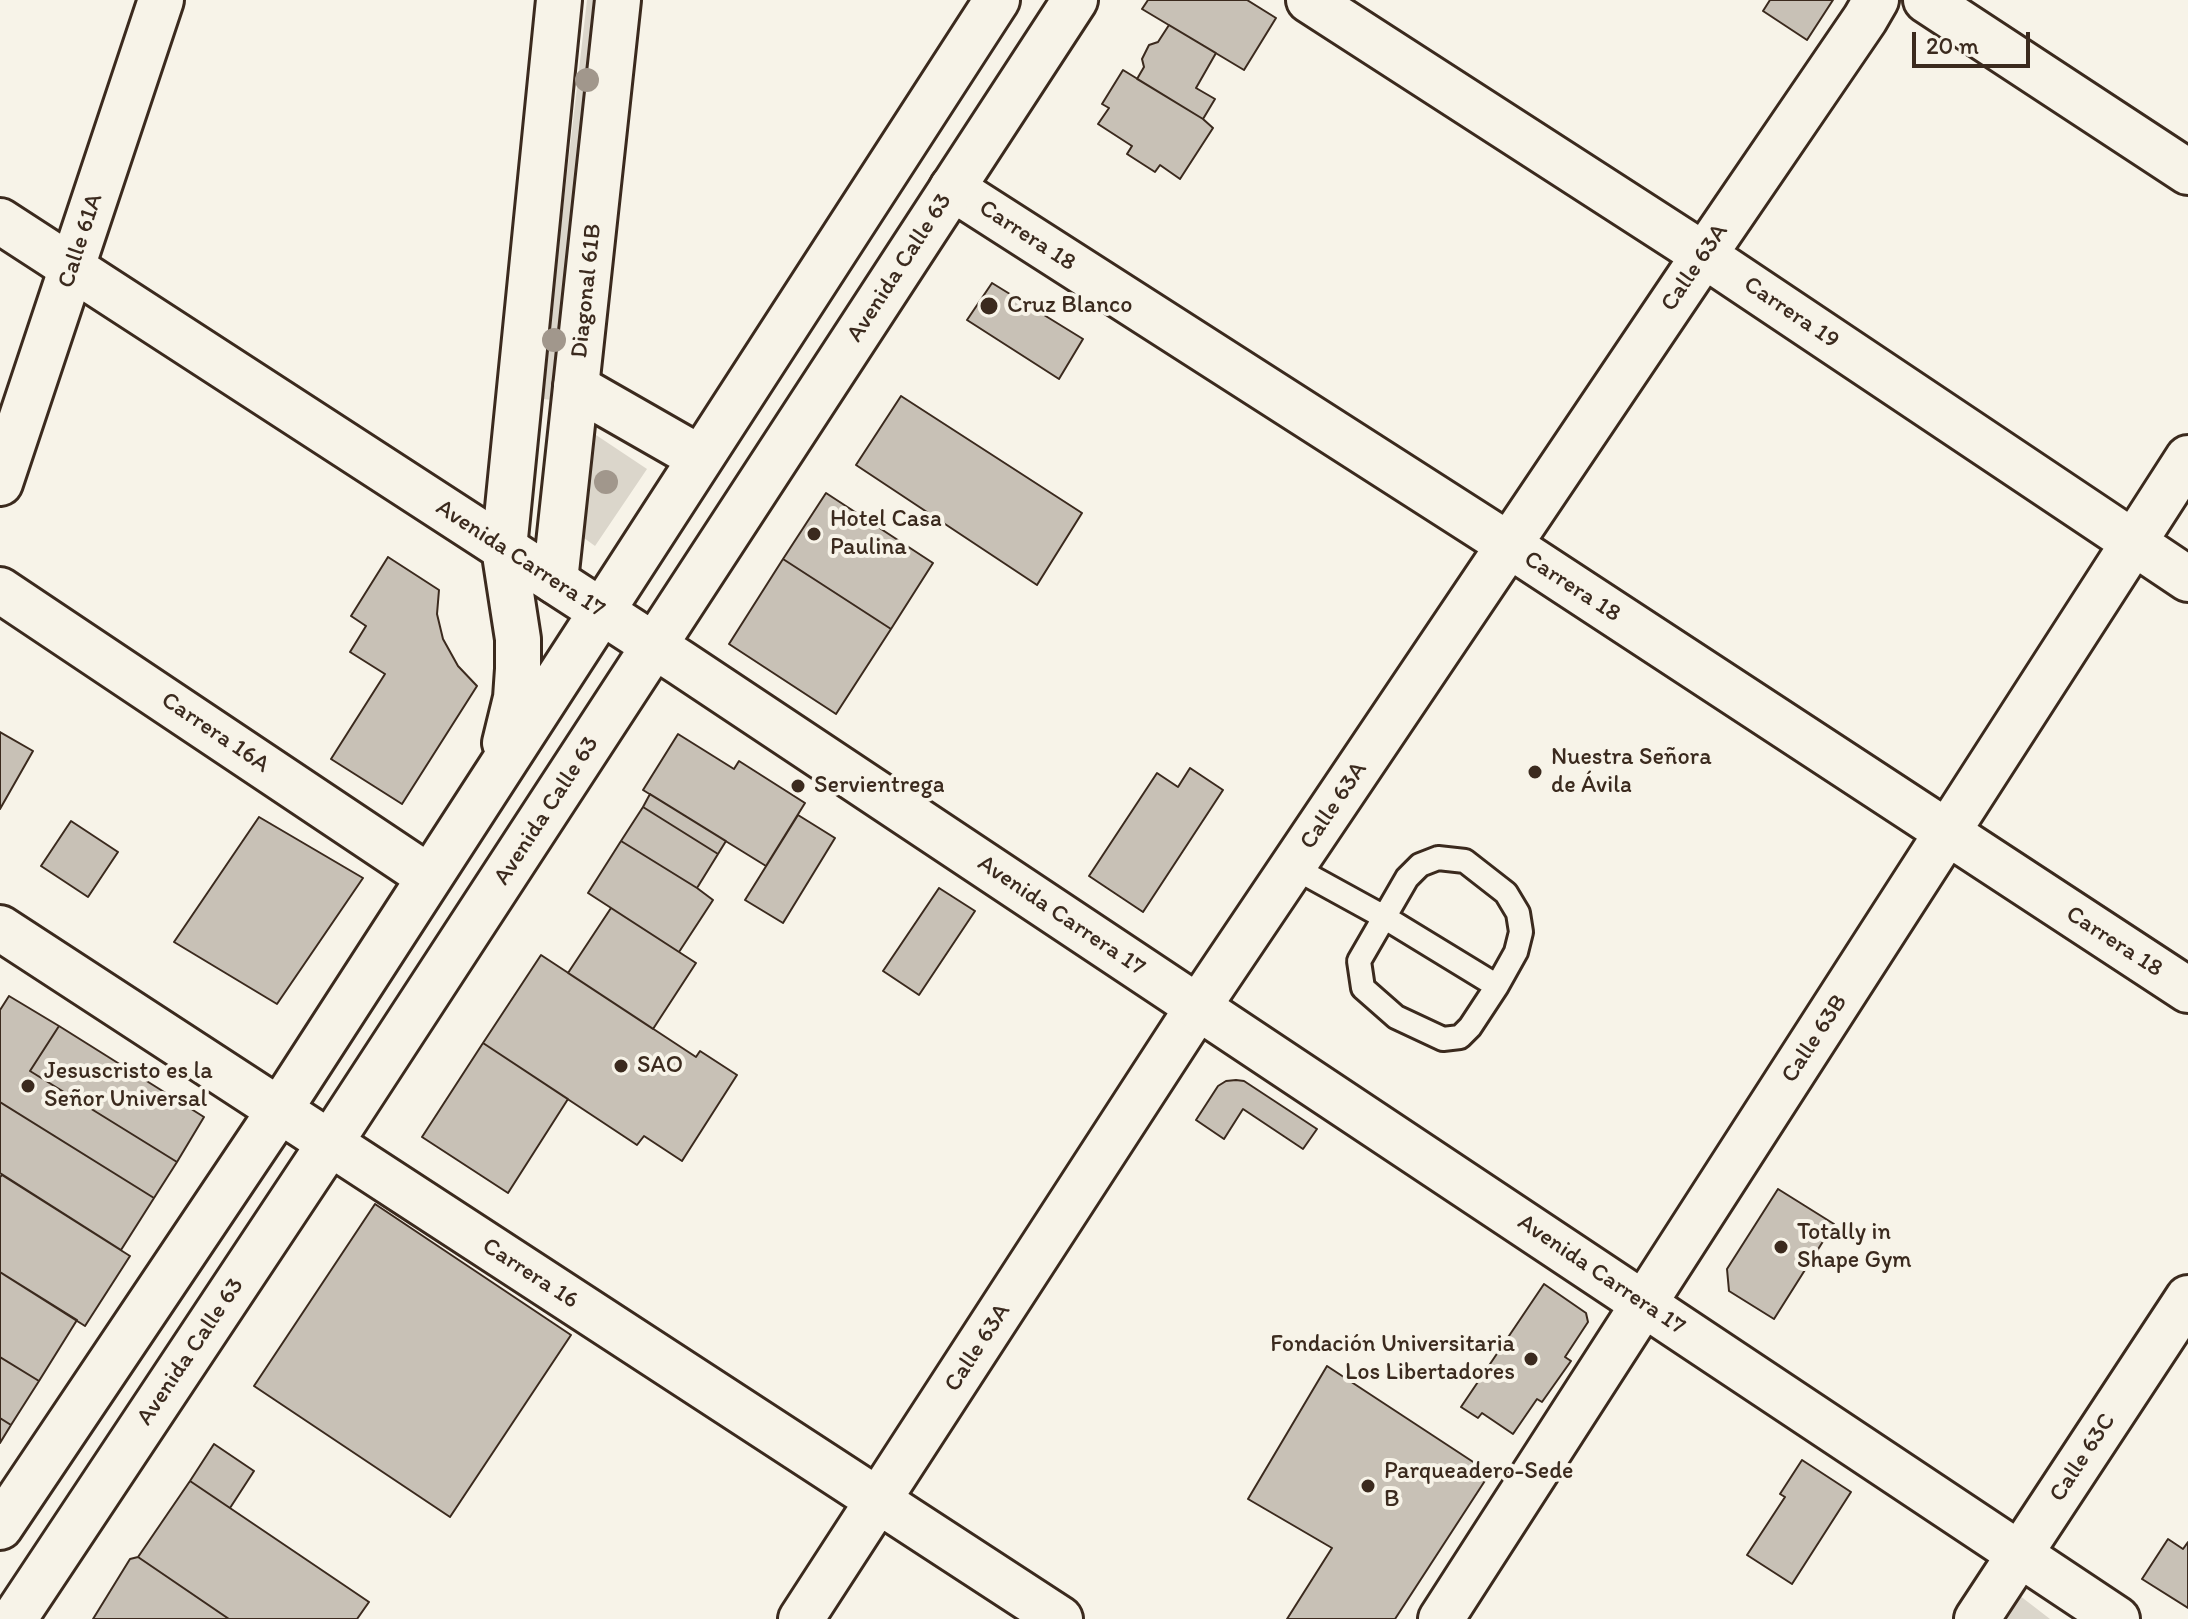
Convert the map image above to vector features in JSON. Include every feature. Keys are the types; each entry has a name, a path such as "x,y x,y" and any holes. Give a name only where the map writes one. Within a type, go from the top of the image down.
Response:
{"street":[{"name":"Calle 61A","path":"0,483 161,0"},
{"path":"493,779 516,698 518,639 504,548 559,0"},
{"name":"Diagonal 61B","path":"555,581 618,0"},
{"path":"0,1527 279,1109 997,0"},
{"name":"Avenida Calle 63","path":"14,1619 330,1143 1075,0"},
{"name":"Carrera 19","path":"1309,0 1704,255 2188,579"},
{"name":"Calle 63A","path":"801,1619 1198,1007 1876,0"},
{"path":"1926,0 2188,172"},
{"name":"Carrera 18","path":"952,188 1509,545 2188,990"},
{"name":"Avenida Carrera 17","path":"0,221 655,646 2117,1619"},
{"path":"576,387 700,458"},
{"name":"Calle 63B","path":"1441,1619 2188,458"},
{"name":"Carrera 16A","path":"0,590 429,877"},
{"name":"Carrera 16","path":"0,928 1060,1619"},
{"name":"Calle 63C","path":"1977,1619 2188,1298"}],"lane":[{"path":"1438,858 1465,861 1506,893 1518,913 1521,932 1516,952 1497,986 1460,1037 1443,1039 1396,1017 1363,988 1359,961 1407,878 1420,865 1438,858"},
{"path":"1293,867 1384,917 1497,986"}],"shaded area":[{"path":"587,0 600,0 556,400 541,399"},
{"path":"593,433 647,469 595,546 584,538"},
{"path":"2015,1592 2050,1619 1998,1619"}],"building":[{"path":"1148,0 1247,0 1276,18 1244,70 1142,9"},
{"path":"1770,0 1833,0 1807,40 1763,11"},
{"path":"1169,25 1216,53 1196,88 1215,99 1203,119 1137,79 1144,67 1142,59 1149,45 1158,42"},
{"path":"1123,70 1213,128 1180,179 1160,165 1155,172 1127,154 1132,146 1098,124 1109,108 1102,104"},
{"path":"992,283 1083,339 1059,379 967,320"},
{"path":"901,396 1082,513 1037,585 856,465"},
{"name":"Hotel Casa Paulina","path":"826,493 933,563 891,629 783,559"},
{"path":"388,557 439,590 437,614 443,639 458,666 477,686 402,804 331,759 385,674 350,652 366,626 351,616"},
{"path":"783,559 891,629 836,714 729,644"},
{"path":"0,732 33,751 0,809"},
{"path":"678,734 734,769 739,761 805,803 766,866 643,790"},
{"path":"1190,768 1223,790 1143,912 1089,876 1157,773 1178,787"},
{"path":"650,794 726,841 718,854 643,807"},
{"path":"643,807 718,854 697,888 621,841"},
{"path":"798,815 835,838 783,923 745,900"},
{"path":"259,817 363,878 277,1004 174,942"},
{"path":"71,821 118,852 88,897 41,866"},
{"path":"621,841 713,900 679,952 588,893"},
{"path":"939,888 975,911 919,995 883,971"},
{"path":"611,908 696,963 653,1029 568,973"},
{"name":"SAO","path":"541,955 696,1057 700,1051 737,1075 682,1161 644,1136 637,1145 483,1043"},
{"name":"Jesuscristo es la Señor Universal","path":"9,996 59,1026 30,1071 177,1162 154,1198 0,1102 0,1010"},
{"path":"59,1026 204,1117 177,1162 30,1071"},
{"path":"483,1043 568,1099 508,1193 422,1137"},
{"path":"1236,1080 1244,1081 1317,1129 1303,1149 1243,1109 1224,1139 1196,1120 1218,1086"},
{"path":"0,1102 154,1198 121,1250 0,1173"},
{"path":"2,1175 130,1256 85,1326 0,1272"},
{"name":"Totally in Shape Gym","path":"1778,1189 1834,1224 1774,1319 1729,1291 1727,1269"},
{"path":"375,1204 571,1335 450,1517 254,1386"},
{"path":"0,1272 77,1320 39,1381 0,1357"},
{"name":"Fondación Universitaria Los Libertadores","path":"1544,1284 1586,1313 1588,1322 1565,1357 1571,1361 1542,1402 1537,1399 1513,1434 1482,1413 1478,1418 1461,1407"},
{"path":"0,1357 39,1381 11,1425 0,1418"},
{"name":"Parqueadero-Sede B","path":"1327,1366 1490,1473 1395,1619 1287,1619 1332,1548 1248,1499"},
{"path":"0,1418 11,1425 0,1443"},
{"path":"214,1444 254,1471 230,1508 190,1481"},
{"path":"1802,1460 1851,1492 1792,1584 1747,1555 1785,1497 1780,1494"},
{"path":"190,1481 369,1602 357,1619 229,1619 138,1557"},
{"path":"2168,1539 2183,1549 2188,1542 2188,1608 2142,1579"},
{"path":"138,1557 229,1619 93,1619 130,1559"}],"place":[{"name":"Cruz Blanco","path":"989,306"},
{"name":"Hotel Casa Paulina","path":"814,534"},
{"name":"Nuestra Señora de Ávila","path":"1535,772"},
{"name":"Servientrega","path":"798,786"},
{"name":"SAO","path":"621,1066"},
{"name":"Jesuscristo es la Señor Universal","path":"28,1086"},
{"name":"Totally in Shape Gym","path":"1781,1247"},
{"name":"Fondación Universitaria Los Libertadores","path":"1531,1359"},
{"name":"Parqueadero-Sede B","path":"1368,1486"}]}
